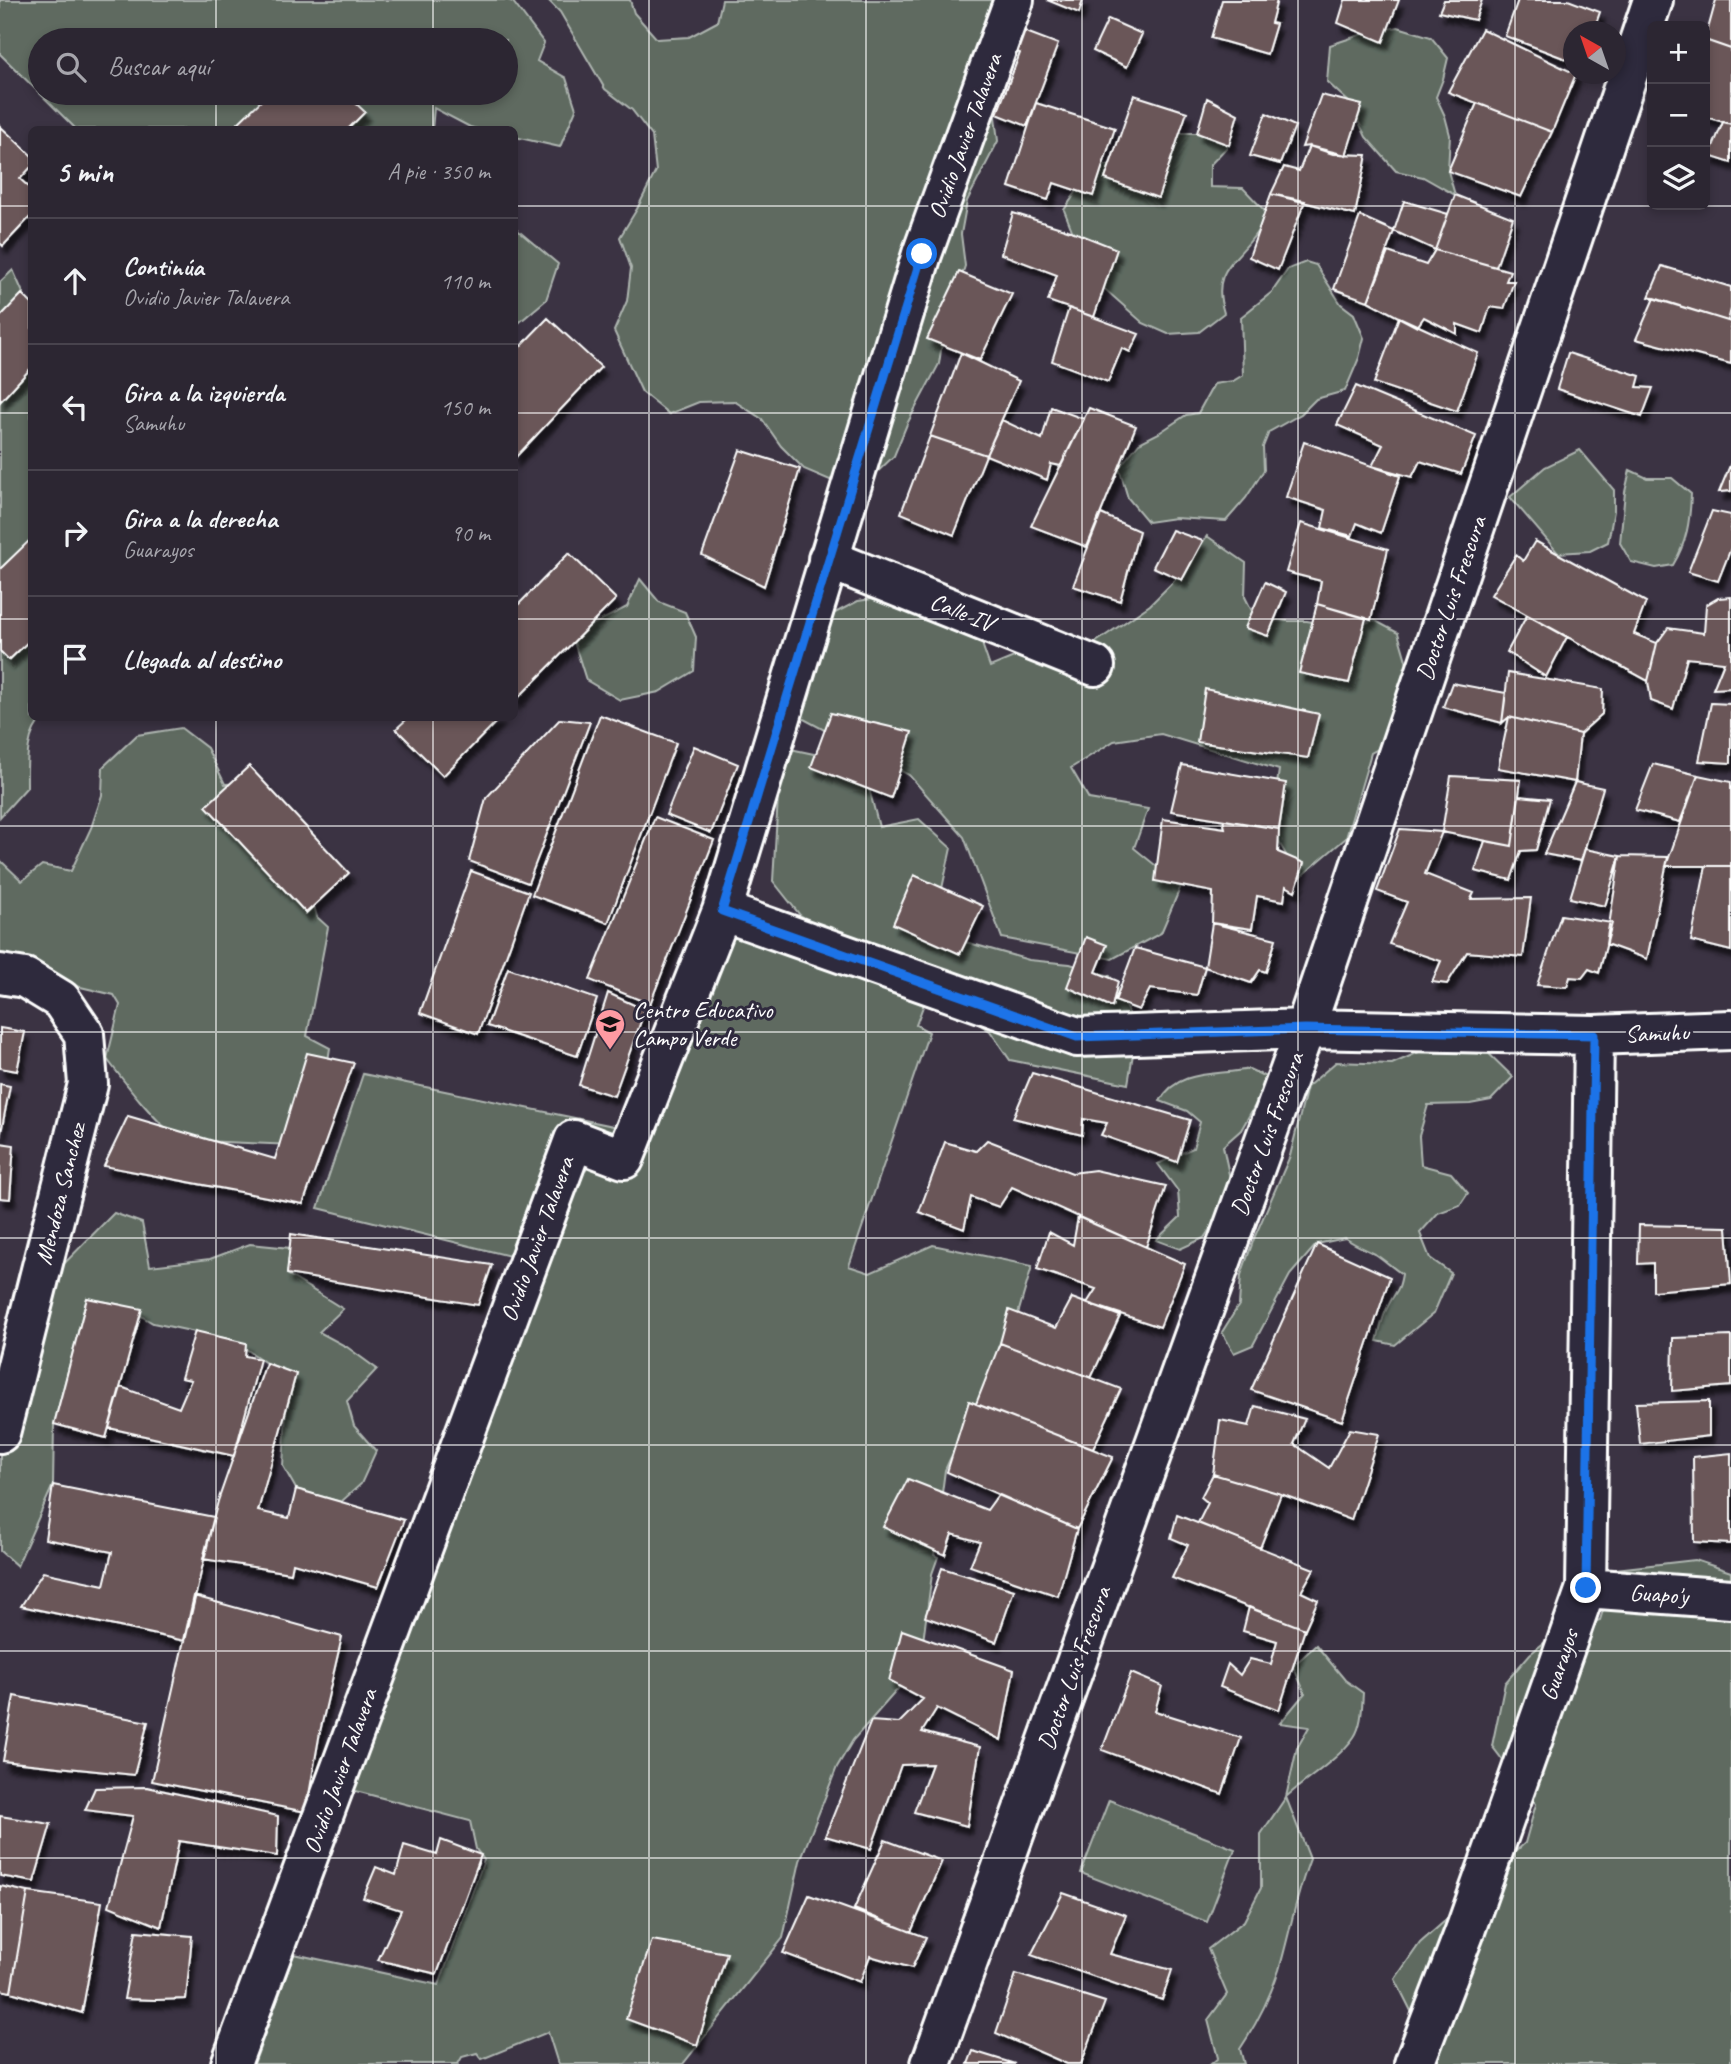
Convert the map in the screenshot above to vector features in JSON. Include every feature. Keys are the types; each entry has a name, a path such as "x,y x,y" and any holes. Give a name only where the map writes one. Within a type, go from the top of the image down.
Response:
{"street":[{"name":"Ovidio Javier Talavera","path":"231,2064 574,1139 624,1159 722,911 922,254 1014,0"},
{"name":"Doctor Luis Frescura","path":"931,2064 1305,1029 1645,2"},
{"name":"Calle IV","path":"828,559 1095,666"},
{"name":"Samuhu","path":"722,911 1077,1037 1305,1029 1594,1035 1731,1030"},
{"name":"Mendoza Sanchez","path":"0,1433 88,1084 84,1034 61,1000 12,976"},
{"name":"Guarayos","path":"1414,2064 1465,1931 1586,1588 1594,1035"},
{"name":"Guapo'y","path":"1586,1588 1731,1599"}],"green space":[{"path":"0,0 508,0 513,2 544,43 537,61 566,78 576,109 560,147 518,138 518,126 468,126 434,108 432,126 73,126 52,105 518,105 518,28 28,28 28,82 0,54"},
{"path":"548,0 630,0 634,13 657,39 689,37 717,22 722,0 993,0 989,6 990,76 998,141 967,201 961,234 965,266 944,330 939,364 907,424 894,456 870,479 837,483 804,469 781,446 762,419 734,401 699,402 669,414 642,392 614,331 627,301 631,268 620,237 656,171 652,136 632,110 605,89 560,12"},
{"path":"1398,27 1431,37 1448,58 1436,97 1450,135 1448,171 1455,195 1423,177 1396,171 1366,137 1349,102 1327,82 1330,45 1363,34"},
{"path":"1172,133 1197,133 1229,145 1210,165 1210,187 1243,188 1265,211 1257,232 1223,276 1220,286 1224,313 1199,332 1168,334 1143,323 1090,276 1064,210 1077,191 1103,166 1129,159"},
{"path":"518,231 558,264 546,300 518,323"},
{"path":"1306,262 1316,265 1341,304 1354,314 1364,338 1345,391 1316,399 1301,414 1269,432 1263,447 1264,470 1246,498 1226,521 1175,518 1148,522 1128,498 1119,468 1139,443 1186,415 1198,413 1214,384 1233,381 1243,375 1241,317 1272,292 1288,269"},
{"path":"13,270 28,304 28,721 40,721 30,741 27,787 0,817 0,282"},
{"path":"1580,450 1614,490 1614,511 1608,542 1590,551 1558,553 1510,497 1545,467"},
{"path":"1630,470 1647,478 1672,478 1691,494 1687,531 1673,565 1656,568 1631,562 1620,543"},
{"path":"1207,536 1246,563 1245,597 1257,621 1307,621 1348,629 1374,620 1398,633 1417,698 1405,734 1371,753 1346,838 1299,878 1271,828 1279,770 1161,734 1114,741 1071,768 1089,799 1148,809 1134,848 1181,886 1161,933 1112,959 1002,938 964,837 909,775 783,708 808,627 858,601 907,594 972,615 990,667 1031,650 1093,644 1150,605 1180,575"},
{"path":"640,579 659,602 685,612 696,637 694,671 659,692 620,700 586,680 574,642 588,627 627,607"},
{"path":"181,728 207,748 225,784 254,783 303,863 317,917 328,927 307,1036 330,1048 324,1086 294,1145 179,1140 150,1112 107,1059 120,1005 114,995 0,968 0,860 22,881 42,865 71,871 91,828 102,795 103,767 137,735"},
{"path":"781,747 828,757 864,769 879,827 919,819 951,848 937,911 962,941 1029,960 1070,964 1110,976 1137,1030 1128,1084 1010,1060 990,1031 800,915 773,881"},
{"path":"723,926 925,1001 916,1025 929,1032 849,1266 870,1273 933,1245 1032,1266 1006,1355 945,1470 934,1555 938,1557 932,1574 920,1664 853,1740 837,1767 800,1861 783,1938 683,2064 558,2064 548,2032 482,2059 477,2053 462,2057 458,2064 254,2064 294,1954 439,1985 484,1860 476,1849 470,1821 352,1790 542,1264 318,1208 363,1074 628,1129"},
{"path":"1479,1044 1513,1077 1491,1100 1470,1104 1428,1105 1419,1136 1421,1165 1451,1173 1468,1193 1460,1205 1438,1213 1420,1233 1430,1258 1451,1273 1434,1313 1395,1345 1377,1341 1384,1314 1398,1289 1402,1274 1375,1254 1345,1238 1317,1244 1290,1275 1253,1345 1234,1353 1222,1332 1239,1305 1241,1275 1290,1156 1307,1087 1336,1062 1392,1064 1426,1049"},
{"path":"1249,1069 1270,1079 1241,1130 1223,1146 1233,1193 1204,1238 1180,1249 1156,1240 1180,1217 1178,1191 1158,1164 1193,1148 1200,1122 1187,1111 1160,1101 1168,1090 1188,1078"},
{"path":"114,1213 142,1223 150,1266 210,1259 250,1244 290,1248 287,1274 343,1309 319,1332 347,1347 377,1369 347,1401 354,1426 376,1451 361,1484 341,1502 296,1489 283,1466 286,1412 296,1374 266,1363 233,1340 153,1323 122,1305 87,1298 54,1424 53,1485 17,1566 0,1551 0,1400 48,1280"},
{"path":"1695,1560 1731,1572 1731,2064 1433,2064 1395,1979 1420,1943 1480,1890 1525,1843 1536,1804 1492,1746 1505,1683 1530,1654 1555,1634 1600,1620 1616,1569"},
{"path":"1316,1645 1345,1680 1363,1693 1360,1721 1357,1732 1348,1745 1286,1797 1297,1748 1309,1727 1280,1723 1305,1693 1293,1666"},
{"path":"1286,1797 1310,1859 1283,1956 1267,2001 1240,2049 1244,2064 1211,2064 1218,2058 1208,2020 1227,1994 1208,1949 1244,1921 1261,1888 1261,1834"},
{"path":"1109,1800 1235,1849 1207,1922 1081,1873"}],"building":[{"path":"1047,0 1083,0 1079,13"},
{"path":"1222,0 1277,0 1271,23 1276,24 1267,54 1211,38"},
{"path":"1345,0 1399,0 1383,42 1338,23"},
{"path":"1444,0 1482,0 1475,20 1439,12"},
{"path":"1518,0 1568,0 1600,12 1597,21 1563,21 1563,58 1505,36"},
{"path":"1716,0 1731,0 1731,49 1710,42 1710,22"},
{"path":"1108,19 1142,34 1127,67 1093,51"},
{"path":"1013,27 1058,44 1027,126 997,114 1020,53 1005,48"},
{"path":"1482,29 1563,68 1563,84 1572,84 1552,132 1448,92"},
{"path":"1710,42 1731,49 1731,124 1710,118"},
{"path":"1134,95 1187,112 1158,198 1105,179"},
{"path":"1321,95 1362,105 1346,155 1309,146 1302,147"},
{"path":"1207,98 1238,114 1229,145 1197,133"},
{"path":"1036,103 1115,128 1093,196 1054,183 1048,200 1009,187"},
{"path":"1477,103 1552,132 1521,197 1448,171"},
{"path":"257,105 358,105 365,112 351,126 235,126"},
{"path":"1266,113 1295,126 1280,164 1250,156"},
{"path":"1723,122 1731,124 1731,163 1710,156"},
{"path":"0,126 28,152 28,170 20,179 28,186 28,219 3,246 0,243"},
{"path":"1309,146 1333,154 1367,155 1355,215 1271,194 1284,167 1299,171"},
{"path":"1271,194 1305,201 1278,270 1249,257"},
{"path":"1455,195 1513,218 1496,267 1435,250"},
{"path":"1404,201 1448,214 1435,250 1394,231"},
{"path":"1013,213 1117,249 1094,317 1048,301 1057,275 1001,254"},
{"path":"1360,216 1394,231 1368,301 1334,289"},
{"path":"1435,250 1510,271 1506,281 1514,281 1504,309 1490,307 1482,333 1457,324 1457,334 1424,317 1417,327 1368,301 1388,252 1426,265"},
{"path":"1662,266 1731,287 1728,321 1649,297"},
{"path":"959,272 1012,294 980,360 927,339"},
{"path":"22,294 28,300 28,371 0,402 0,317"},
{"path":"1654,298 1731,322 1731,364 1636,339"},
{"path":"1069,308 1139,334 1130,352 1122,348 1108,382 1052,361"},
{"path":"1399,317 1478,353 1457,411 1374,383"},
{"path":"548,318 601,367 518,455 518,349"},
{"path":"961,353 1019,381 986,455 930,436"},
{"path":"1568,353 1640,376 1637,387 1653,388 1642,417 1557,389"},
{"path":"1356,386 1476,436 1461,474 1420,461 1412,477 1372,466 1383,445 1337,425"},
{"path":"1051,407 1084,419 1061,466 1051,464 1047,480 986,455 1002,420 1042,439"},
{"path":"1089,408 1136,426 1087,547 1031,526"},
{"path":"930,436 986,455 954,535 901,513"},
{"path":"1304,442 1400,476 1381,533 1357,523 1352,536 1322,528 1326,510 1286,497"},
{"path":"740,450 800,469 764,586 702,555"},
{"path":"1731,463 1731,491 1719,492"},
{"path":"1712,511 1731,515 1731,548 1718,581 1688,572"},
{"path":"1101,514 1139,531 1120,601 1073,586"},
{"path":"1301,523 1388,549 1371,620 1317,604 1321,581 1286,572"},
{"path":"1172,530 1203,541 1182,580 1153,567"},
{"path":"1535,541 1646,602 1634,634 1657,643 1648,681 1491,595 1516,555 1523,561"},
{"path":"28,542 28,642 9,660 0,651 0,569"},
{"path":"569,553 616,599 518,698 518,605"},
{"path":"1265,582 1286,592 1268,636 1245,628"},
{"path":"1731,597 1731,688 1713,689 1724,662 1687,658 1673,709 1651,701 1648,681 1657,643 1668,628 1704,633 1706,605 1718,598"},
{"path":"1317,604 1366,618 1349,683 1299,673"},
{"path":"1527,615 1567,637 1546,677 1507,652"},
{"path":"1508,673 1603,689 1602,714 1580,734 1509,717 1502,723"},
{"path":"1452,683 1506,693 1502,723 1443,707"},
{"path":"1205,689 1319,714 1308,758 1197,742"},
{"path":"1711,703 1731,704 1731,763 1699,761"},
{"path":"831,713 912,732 891,798 811,767"},
{"path":"600,715 676,743 608,923 532,895"},
{"path":"1509,717 1580,734 1575,782 1498,768"},
{"path":"560,719 590,722 528,883 469,861 486,798"},
{"path":"405,721 497,721 443,776 396,729"},
{"path":"694,746 738,764 711,833 666,815"},
{"path":"1653,764 1698,775 1680,822 1635,810"},
{"path":"1182,765 1286,783 1279,829 1171,811"},
{"path":"249,766 349,873 306,913 206,806"},
{"path":"1698,775 1731,782 1731,866 1666,866"},
{"path":"1451,776 1521,780 1512,846 1442,832"},
{"path":"1575,782 1603,788 1581,861 1544,854"},
{"path":"1519,796 1550,799 1536,850 1521,851 1511,880 1475,871 1485,841 1512,846"},
{"path":"655,817 714,840 650,1004 590,980"},
{"path":"1163,819 1225,828 1223,820 1279,829 1278,852 1304,863 1295,891 1286,886 1284,901 1257,896 1252,929 1212,923 1213,892 1155,881"},
{"path":"1400,829 1442,832 1425,874 1474,893 1471,899 1531,898 1523,957 1467,952 1447,984 1432,982 1441,961 1389,944 1407,902 1377,891"},
{"path":"1585,849 1620,856 1605,906 1570,898"},
{"path":"1620,856 1668,857 1647,959 1606,944"},
{"path":"1706,866 1731,866 1731,951 1691,941"},
{"path":"471,871 529,892 478,1034 420,1013"},
{"path":"914,875 983,906 960,954 893,924"},
{"path":"1561,915 1612,923 1599,973 1589,969 1582,978 1570,977 1567,987 1537,985"},
{"path":"1212,923 1276,939 1266,972 1260,970 1251,983 1205,967"},
{"path":"1086,937 1107,945 1096,972 1118,981 1112,1007 1067,987"},
{"path":"1135,948 1205,967 1197,995 1150,989 1139,1010 1115,1001"},
{"path":"508,968 597,999 577,1056 487,1026"},
{"path":"608,993 645,1010 614,1096 579,1085"},
{"path":"0,1028 25,1032 17,1071 0,1068"},
{"path":"307,1053 354,1063 303,1204 104,1166 128,1116 275,1159"},
{"path":"1032,1073 1190,1120 1177,1162 1101,1135 1107,1123 1083,1119 1082,1135 1013,1118"},
{"path":"0,1084 10,1086 0,1138"},
{"path":"987,1140 1072,1173 1095,1170 1166,1186 1146,1247 1012,1187 999,1207 971,1197 964,1229 919,1212 945,1142 976,1151"},
{"path":"0,1143 14,1145 10,1199 0,1198"},
{"path":"1078,1217 1185,1264 1160,1327 1087,1303 1096,1289 1037,1269 1049,1232 1073,1245"},
{"path":"1639,1225 1727,1227 1731,1284 1653,1291 1653,1263 1638,1264"},
{"path":"291,1234 492,1265 478,1305 287,1274"},
{"path":"1317,1244 1390,1277 1342,1421 1251,1390"},
{"path":"87,1298 142,1309 106,1438 54,1424"},
{"path":"1072,1298 1120,1316 1091,1378 1000,1343 1009,1310 1056,1328"},
{"path":"195,1331 246,1343 245,1356 260,1359 234,1456 109,1428 121,1387 179,1408 191,1380 181,1378"},
{"path":"1731,1336 1731,1386 1672,1391 1673,1338"},
{"path":"1000,1343 1121,1389 1093,1449 976,1404"},
{"path":"266,1363 296,1374 258,1511 289,1518 296,1489 404,1520 378,1587 293,1563 291,1573 203,1559 218,1501"},
{"path":"969,1401 1113,1457 1077,1529 947,1472"},
{"path":"1709,1401 1709,1436 1640,1444 1636,1403"},
{"path":"1255,1406 1305,1419 1294,1444 1329,1468 1350,1429 1379,1434 1351,1520 1281,1494 1213,1474 1220,1420 1249,1426"},
{"path":"1731,1453 1731,1544 1694,1542 1693,1457"},
{"path":"1213,1474 1281,1494 1260,1548 1198,1523 1208,1503 1201,1497"},
{"path":"908,1479 987,1510 998,1495 1077,1529 1058,1596 970,1566 980,1542 952,1534 945,1555 883,1527"},
{"path":"53,1485 214,1517 185,1641 21,1606 43,1572 104,1585 112,1552 45,1539"},
{"path":"1177,1515 1314,1569 1301,1592 1318,1600 1305,1629 1172,1578 1188,1545 1171,1538"},
{"path":"942,1568 1014,1590 996,1642 925,1617"},
{"path":"194,1596 342,1637 320,1732 306,1812 152,1781"},
{"path":"1249,1607 1305,1629 1279,1710 1220,1687 1228,1664 1240,1675 1250,1659 1271,1664 1277,1641 1243,1631"},
{"path":"902,1630 1014,1670 1001,1740 937,1708 922,1732 980,1747 967,1826 914,1812 932,1764 901,1765 871,1849 825,1836 871,1721 899,1723 923,1699 889,1681"},
{"path":"1131,1673 1162,1686 1155,1711 1241,1738 1222,1794 1102,1750"},
{"path":"14,1696 148,1722 134,1775 3,1761"},
{"path":"147,1787 278,1816 277,1856 179,1841 161,1927 109,1906 133,1816 85,1810 95,1788"},
{"path":"0,1816 51,1824 34,1882 0,1876"},
{"path":"441,1840 481,1855 437,1974 378,1960 401,1910 363,1898 376,1867 396,1875 404,1845 437,1855"},
{"path":"885,1840 942,1861 911,1932 854,1909"},
{"path":"0,1886 28,1892 11,1992 0,1990"},
{"path":"28,1892 102,1902 82,2013 11,1992"},
{"path":"1063,1893 1126,1915 1110,1954 1172,1970 1162,2000 1031,1955"},
{"path":"809,1895 926,1937 912,1968 870,1956 860,1982 783,1953"},
{"path":"136,1931 192,1936 186,1999 124,1999"},
{"path":"652,1940 727,1953 697,2045 626,2019"},
{"path":"1016,1974 1105,2002 1081,2064 1067,2064 996,2033"},
{"path":"973,2051 1015,2064 968,2064"}],"place":[{"name":"Centro Educativo Campo Verde","path":"610,1051"}],"route":[{"path":"922,254 722,911 1077,1037 1305,1029 1594,1035 1586,1588"}]}
